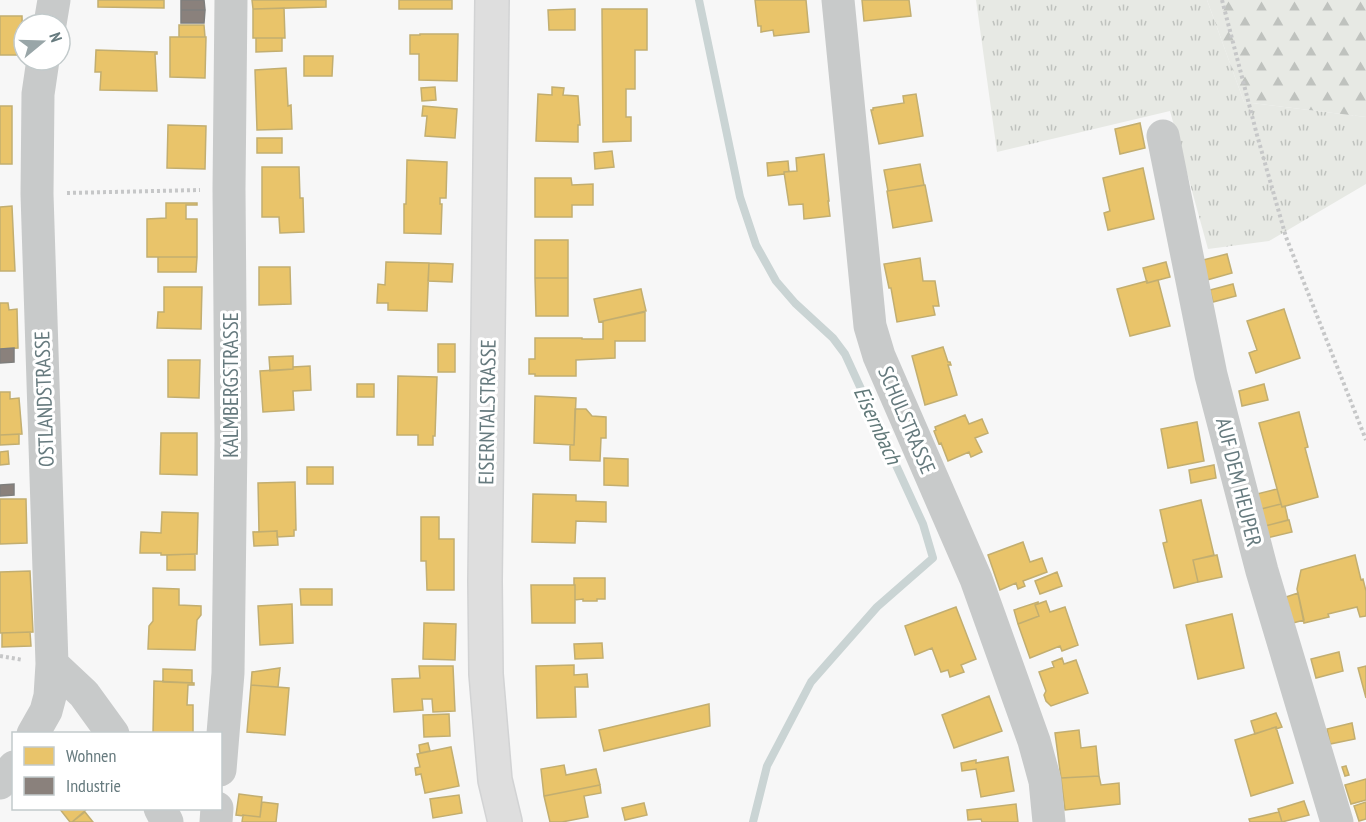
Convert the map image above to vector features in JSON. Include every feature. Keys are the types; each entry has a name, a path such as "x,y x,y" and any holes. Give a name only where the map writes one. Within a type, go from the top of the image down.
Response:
{"main road":[{"name":"EISERNTALSTRASSE","path":"492,0 485,581 486,674 495,780 505,822"}],"street":[{"name":"KALMBERGSTRASSE","path":"222,746 228,673 231,441 229,189 231,0"},
{"name":"SCHULSTRASSE","path":"838,0 870,326 879,356 976,579 1034,741 1045,781 1049,822"},
{"name":"OSTLANDSTRASSE","path":"34,732 46,711 50,696 52,664 37,194 38,94 42,72"},
{"name":"AUF DEM HEUPER","path":"1163,136 1211,375 1262,572 1337,822"},
{"path":"52,664 84,694 112,732"},
{"path":"0,783 12,768"}],"path":[{"path":"1222,0 1286,237 1366,440"},
{"path":"37,194 229,189"}],"green space":[{"path":"976,0 1207,0 1244,102 1366,117 1366,184 1269,241 1208,249 1170,111 997,152"},
{"path":"1207,0 1366,0 1366,117 1244,102"}],"building: Wohnen":[{"path":"98,0 164,0 164,8 98,7"},
{"path":"252,0 326,0 326,7 253,9"},
{"path":"399,0 452,0 452,9 399,9"},
{"path":"755,0 806,0 809,32 774,36 773,30 761,32 761,26 758,26"},
{"path":"862,0 909,0 911,16 864,21"},
{"path":"284,8 285,38 253,38 253,9"},
{"path":"575,9 575,30 549,30 548,10"},
{"path":"602,9 647,9 647,50 635,50 635,89 626,89 626,117 631,117 631,141 603,142"},
{"path":"0,16 12,16 12,55 0,55"},
{"path":"179,25 204,25 205,37 179,37"},
{"path":"458,34 457,81 419,80 419,54 410,54 410,35"},
{"path":"170,37 206,37 205,78 170,77"},
{"path":"256,38 282,38 282,51 256,52"},
{"path":"96,50 157,52 155,54 157,91 100,90 101,72 95,72"},
{"path":"304,56 333,56 332,76 304,76"},
{"path":"286,68 292,129 257,130 255,70"},
{"path":"435,87 436,100 422,101 421,88"},
{"path":"552,87 564,88 563,95 578,96 580,125 578,125 578,142 536,141 538,94 552,95"},
{"path":"916,94 923,136 879,144 871,110 904,103 903,96"},
{"path":"0,106 12,106 12,164 0,164"},
{"path":"423,106 457,109 455,138 425,136 427,116 422,116"},
{"path":"1140,123 1145,148 1120,154 1115,129"},
{"path":"168,125 206,126 205,169 167,168"},
{"path":"257,138 282,138 282,153 257,153"},
{"path":"612,151 614,167 595,169 594,153"},
{"path":"824,154 830,216 804,219 803,204 789,205 784,172 797,171 796,158"},
{"path":"407,160 447,162 446,198 440,198 440,204 442,204 441,234 404,233"},
{"path":"788,161 789,172 768,176 767,163"},
{"path":"920,164 924,185 888,191 884,170"},
{"path":"262,167 299,167 304,232 280,233 279,217 262,217"},
{"path":"1143,168 1154,219 1108,230 1104,213 1110,211 1103,178"},
{"path":"535,178 571,178 572,185 593,184 593,205 572,205 572,217 535,217"},
{"path":"925,185 932,221 893,228 887,191"},
{"path":"166,203 197,203 197,205 186,205 186,219 197,219 197,257 147,257 147,219 166,218"},
{"path":"12,206 15,271 0,271 0,207"},
{"path":"535,240 568,240 568,278 535,278"},
{"path":"1227,254 1232,273 1207,280 1203,260"},
{"path":"158,257 197,257 196,272 158,272"},
{"path":"920,258 923,281 935,281 939,306 933,306 935,315 897,322 884,264"},
{"path":"386,262 429,263 427,311 388,310 388,303 377,303 378,284 385,285"},
{"path":"1166,262 1170,277 1147,283 1143,268"},
{"path":"429,263 453,264 452,282 428,281"},
{"path":"259,267 290,267 291,304 259,305"},
{"path":"535,278 568,278 568,316 536,316"},
{"path":"1158,280 1170,326 1130,336 1117,289"},
{"path":"1233,284 1236,296 1213,302 1210,290"},
{"path":"164,287 202,287 201,329 157,328 158,312 164,312"},
{"path":"641,289 646,311 599,322 594,299"},
{"path":"0,303 8,303 9,310 17,309 18,348 0,349"},
{"path":"1284,309 1300,358 1256,373 1249,353 1257,350 1247,321"},
{"path":"645,312 645,341 615,341 615,358 576,360 576,376 529,374 529,359 535,359 535,338 603,339 603,321"},
{"path":"438,344 455,344 455,372 438,372"},
{"path":"943,347 951,365 948,365 957,395 925,405 912,356"},
{"path":"293,356 293,369 270,371 269,357"},
{"path":"168,360 200,360 199,398 168,397"},
{"path":"310,366 311,390 293,391 294,410 263,412 260,371"},
{"path":"398,376 437,377 433,445 418,445 418,435 397,435"},
{"path":"357,384 374,384 374,397 357,397"},
{"path":"1264,384 1268,400 1242,406 1239,391"},
{"path":"0,392 10,392 10,399 19,398 22,434 0,435"},
{"path":"535,396 576,398 574,445 534,443"},
{"path":"575,409 586,409 592,416 606,417 606,438 601,438 600,461 570,460 570,445 574,445"},
{"path":"1299,412 1308,447 1305,448 1318,497 1282,507 1259,423"},
{"path":"965,415 969,424 982,419 988,433 975,438 982,452 971,457 969,452 948,461 934,431 935,427"},
{"path":"1197,422 1204,461 1168,468 1161,429"},
{"path":"161,433 197,433 197,475 160,474"},
{"path":"19,434 19,444 0,445 0,435"},
{"path":"8,451 9,464 0,465 0,452"},
{"path":"604,458 628,459 628,486 604,485"},
{"path":"1214,465 1216,478 1191,483 1189,470"},
{"path":"307,467 333,467 333,484 307,484"},
{"path":"295,482 296,530 294,530 294,536 277,537 277,531 259,532 258,483"},
{"path":"1277,489 1281,504 1261,509 1257,494"},
{"path":"533,494 576,495 576,501 606,502 606,522 576,521 575,543 532,542"},
{"path":"0,499 26,499 27,543 0,544"},
{"path":"1201,500 1214,555 1193,560 1198,582 1174,588 1163,543 1167,542 1160,510"},
{"path":"1281,504 1282,507 1285,506 1288,520 1265,526 1261,509"},
{"path":"162,512 198,513 197,554 140,553 141,532 161,533"},
{"path":"421,517 439,517 439,539 454,539 454,590 427,590 426,561 421,561"},
{"path":"1289,520 1292,532 1267,538 1265,526"},
{"path":"277,531 278,545 254,546 253,532"},
{"path":"1023,542 1030,562 1042,558 1047,572 1023,581 1025,586 1018,589 1016,583 1000,590 988,555"},
{"path":"195,554 195,570 167,570 167,555"},
{"path":"1217,555 1222,577 1198,582 1193,560"},
{"path":"1355,555 1366,591 1366,616 1360,617 1357,607 1304,623 1297,589 1301,570"},
{"path":"30,571 33,632 0,633 0,572"},
{"path":"1057,572 1062,586 1040,594 1035,581"},
{"path":"574,578 605,578 605,599 575,600"},
{"path":"531,585 575,585 575,623 532,623"},
{"path":"153,588 179,589 179,605 201,606 201,615 197,620 195,650 148,649 149,626 153,621"},
{"path":"300,589 332,589 332,605 301,605"},
{"path":"1298,593 1304,620 1293,623 1286,597"},
{"path":"1046,601 1050,612 1065,607 1078,645 1062,651 1060,646 1030,658 1018,624 1039,616 1035,605"},
{"path":"1038,602 1035,605 1039,616 1018,624 1014,610"},
{"path":"292,604 293,643 260,645 258,606"},
{"path":"956,607 976,659 961,665 964,672 950,677 948,670 941,672 932,648 915,655 905,626"},
{"path":"1232,614 1244,668 1198,679 1186,625"},
{"path":"424,623 456,624 455,660 423,659"},
{"path":"30,632 31,646 2,647 2,633"},
{"path":"602,643 603,658 575,659 574,644"},
{"path":"1339,652 1343,671 1316,678 1311,659"},
{"path":"1062,658 1064,664 1076,660 1088,693 1051,706 1046,701 1044,695 1046,691 1039,672 1054,667 1052,662"},
{"path":"574,665 574,675 587,674 588,687 575,687 576,717 537,718 536,666"},
{"path":"419,666 453,666 455,711 433,712 432,699 422,699 423,710 394,712 392,679 420,678"},
{"path":"1366,666 1366,698 1358,668"},
{"path":"280,668 278,687 251,685 252,672"},
{"path":"163,669 192,670 192,683 163,682"},
{"path":"154,681 194,683 194,685 188,685 187,705 193,705 193,732 153,732"},
{"path":"251,685 289,688 285,735 247,732"},
{"path":"989,696 1002,731 954,748 942,715"},
{"path":"709,704 710,726 604,751 599,730"},
{"path":"1276,713 1282,727 1255,734 1251,721"},
{"path":"449,714 450,736 424,737 423,715"},
{"path":"1352,723 1355,739 1330,744 1327,729"},
{"path":"1276,727 1293,783 1251,796 1235,740"},
{"path":"1079,730 1081,748 1096,746 1099,776 1061,778 1055,733"},
{"path":"428,743 430,751 420,753 419,745"},
{"path":"451,747 459,786 425,793 421,774 416,775 415,768 420,767 417,754"},
{"path":"1008,757 1014,791 981,797 976,769 962,771 961,763 976,760 976,763"},
{"path":"564,765 566,775 596,769 600,785 544,796 541,769"},
{"path":"1346,766 1349,775 1345,776 1342,767"},
{"path":"1099,776 1101,785 1119,783 1120,804 1065,810 1061,778"},
{"path":"1366,779 1366,800 1351,804 1345,785"},
{"path":"600,785 601,793 584,796 588,817 550,822 544,796"},
{"path":"239,794 262,797 260,817 236,815"},
{"path":"459,795 462,813 433,818 430,799"},
{"path":"1304,801 1309,815 1282,822 1278,809"},
{"path":"262,802 278,804 276,822 242,822 243,815 260,817"},
{"path":"1366,802 1366,819 1359,821 1354,806"},
{"path":"644,803 647,815 625,820 622,808"},
{"path":"1016,804 1018,822 968,820 967,810"},
{"path":"61,810 86,810 72,822"},
{"path":"85,812 93,822 72,822"},
{"path":"1279,812 1282,822 1250,822 1249,819"}],"building: Industrie":[{"path":"181,0 204,0 205,10 181,10"},
{"path":"181,10 205,10 204,23 181,23"},
{"path":"14,348 14,362 0,363 0,349"},
{"path":"14,484 14,495 0,496 0,485"}],"waterway":[{"name":"Eisernbach","path":"699,0 740,197 756,245 776,281 795,303 833,338 845,354 923,524 933,558 877,607 811,682 767,766 753,822"}]}
